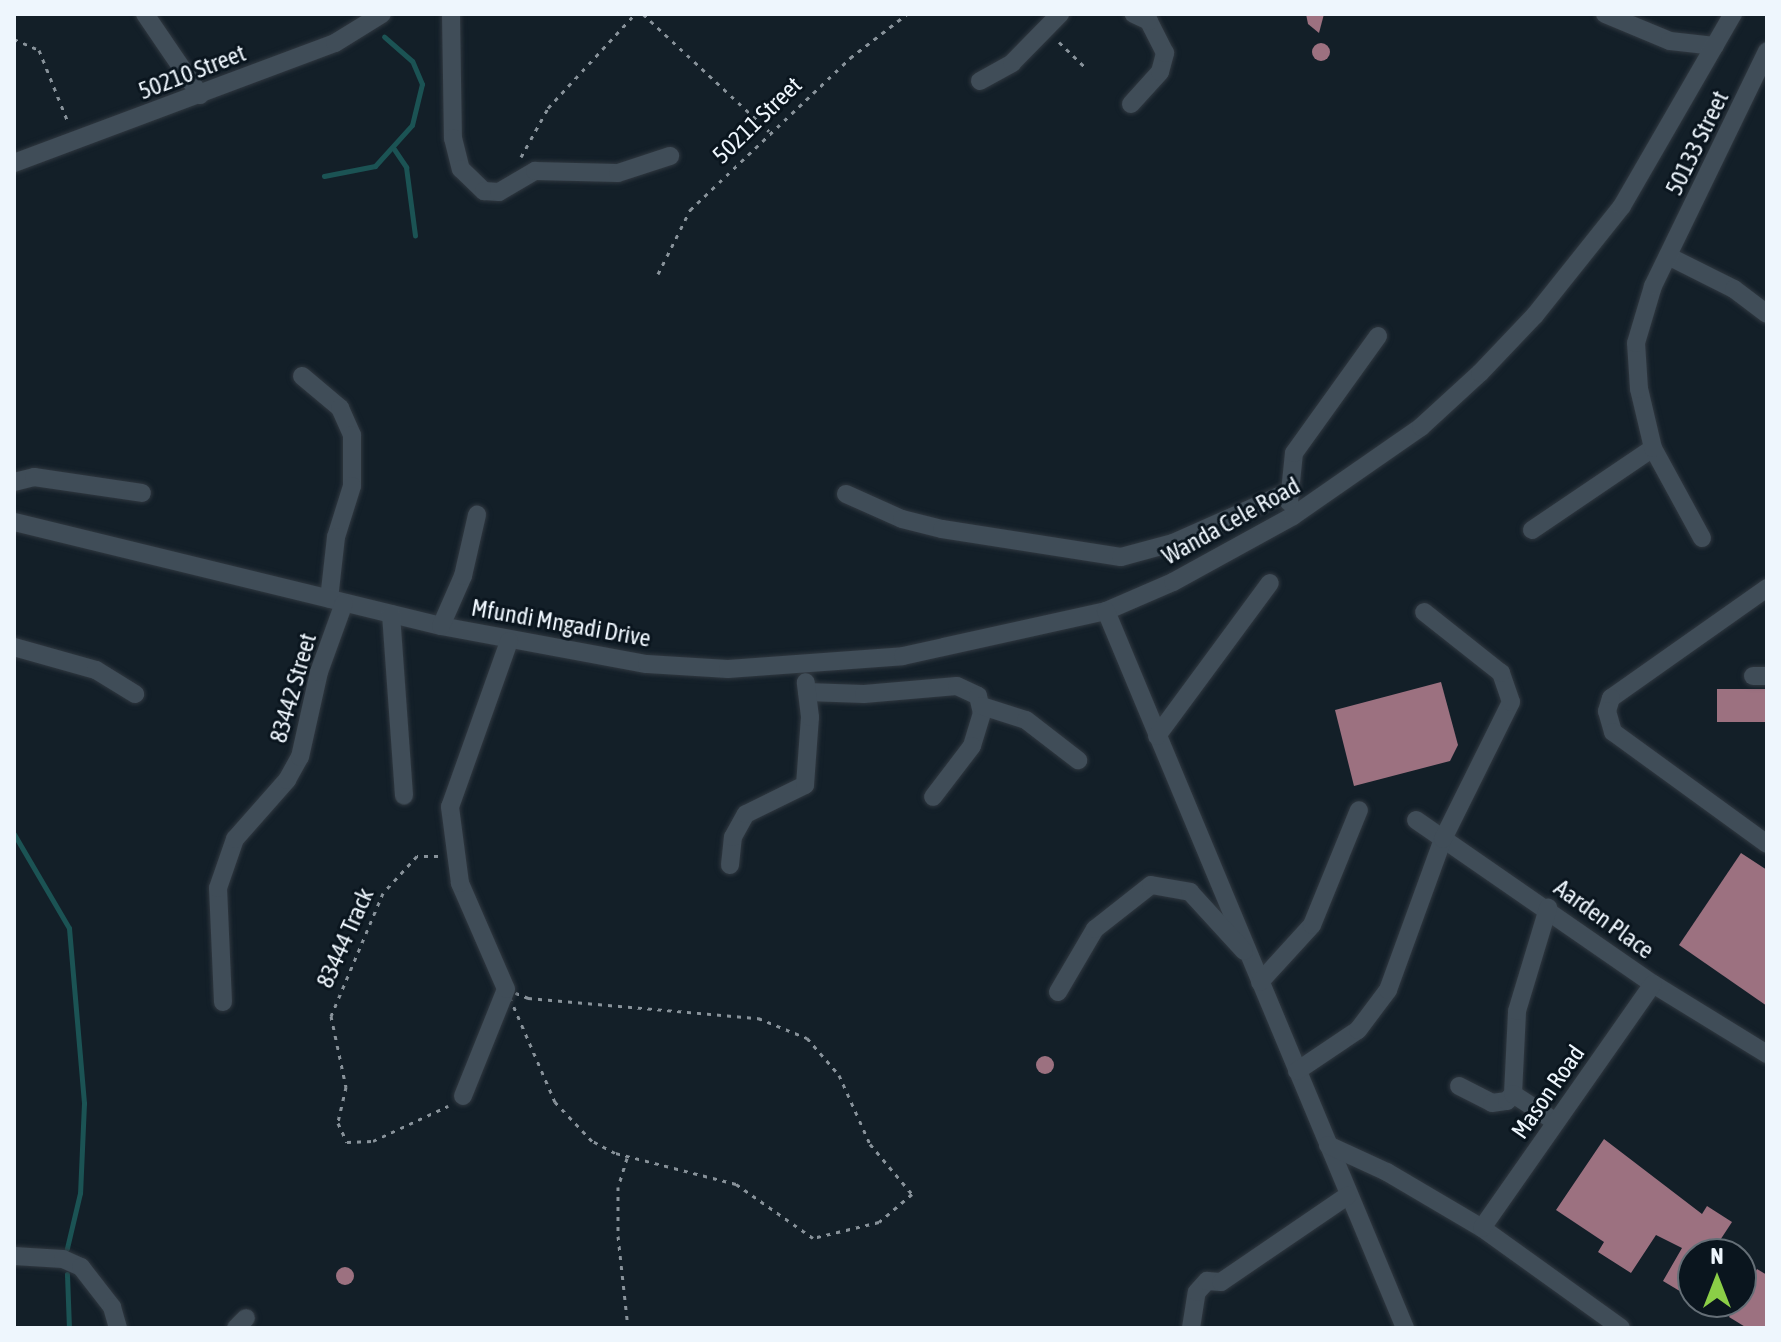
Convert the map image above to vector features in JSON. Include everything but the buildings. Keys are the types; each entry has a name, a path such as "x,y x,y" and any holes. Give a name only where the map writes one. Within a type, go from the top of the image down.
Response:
{"street":[{"path":"145,14 200,95"},
{"name":"50210 Street","path":"14,163 335,43 382,14"},
{"path":"451,14 453,138 461,169 484,191 499,192 535,171 618,173 670,156"},
{"path":"980,81 1012,63 1060,14"},
{"path":"1605,14 1670,41 1715,46"},
{"name":"Wanda Cele Road","path":"1106,611 1173,582 1293,516 1421,427 1535,315 1622,206 1733,14"},
{"path":"1131,104 1164,62 1163,45 1145,16"},
{"name":"50133 Street","path":"1702,538 1653,448 1639,389 1636,343 1668,256 1762,78 1767,51"},
{"path":"1668,256 1734,289 1767,314"},
{"path":"1293,516 1286,493 1290,464 1303,437 1378,336"},
{"name":"83442 Street","path":"223,1002 218,888 235,839 287,780 300,757 337,601 336,537 352,486 352,435 340,408 302,376"},
{"path":"1532,530 1653,448"},
{"path":"14,482 34,477 142,493"},
{"path":"846,494 902,519 942,529 1121,557 1173,543 1286,493"},
{"path":"441,626 463,576 477,515"},
{"name":"Mfundi Mngadi Drive","path":"14,522 441,626 509,641 647,664 803,666 903,656 1106,611"},
{"path":"1157,736 1270,583"},
{"path":"1767,588 1611,698 1607,711 1613,732 1767,844"},
{"path":"1106,611 1347,1196 1405,1328"},
{"path":"1297,1071 1358,1030 1388,990 1443,839 1512,695 1508,681 1482,654 1424,612"},
{"path":"391,614 404,796"},
{"path":"463,1096 506,989 454,858 450,807 457,776 509,641"},
{"path":"14,647 96,670 135,694"},
{"path":"730,865 733,837 746,814 805,785 807,692 803,666"},
{"path":"807,692 864,694 957,686 971,690 982,706 1026,720 1078,760"},
{"path":"933,797 972,746 982,706"},
{"path":"1260,982 1312,925 1359,810"},
{"name":"Aarden Place","path":"1416,820 1548,908 1653,984 1767,1054"},
{"path":"1058,992 1095,929 1151,885 1190,892 1249,956"},
{"path":"1459,1086 1492,1103 1507,1101 1513,1094 1517,1011 1548,908"},
{"name":"Mason Road","path":"1482,1228 1653,984"},
{"path":"1513,1094 1556,1122"},
{"path":"1328,1145 1387,1172 1482,1228 1621,1328"},
{"path":"1191,1328 1197,1292 1207,1281 1221,1282 1347,1196"},
{"path":"14,1256 63,1259 81,1267 112,1307 118,1328"}],"path":[{"path":"516,167 548,108 635,14"},
{"path":"643,14 771,132"},
{"name":"50211 Street","path":"658,274 690,210 771,132 907,14"},
{"path":"14,39 39,50 75,141"},
{"name":"83444 Track","path":"454,858 431,853 417,856 383,893 331,1016 346,1087 338,1123 347,1142 373,1141 463,1096"},
{"path":"506,989 528,998 758,1018 807,1038 839,1075 870,1144 912,1194 879,1222 813,1238 736,1184 627,1158 592,1141 555,1102 506,989"},
{"path":"627,1158 618,1187 618,1236 628,1328"}],"waterway":[{"path":"324,176 375,166 412,125 422,84 412,61 384,37"},
{"path":"394,149 406,167 415,235"},
{"path":"14,834 69,928 84,1103 80,1193 67,1248"},
{"path":"67,1274 69,1328"}]}
